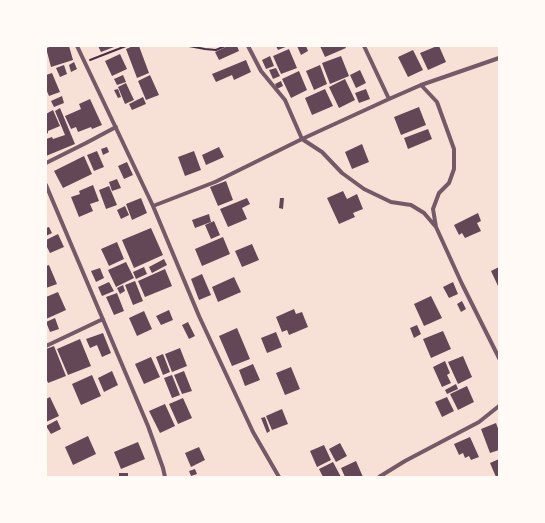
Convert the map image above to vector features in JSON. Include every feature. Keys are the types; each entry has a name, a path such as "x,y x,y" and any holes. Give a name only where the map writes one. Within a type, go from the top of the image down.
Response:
{"street":[{"path":"77,46 153,206 199,316 253,432 279,477"},
{"path":"248,46 261,71 285,100 302,139 322,152 342,173 364,189 391,202 411,205 424,212 436,227 462,284 499,358"},
{"path":"364,46 389,99"},
{"path":"153,206 215,182 302,139 421,85 499,58"},
{"path":"421,85 437,102 454,149 454,168 449,184 439,193 433,209 436,227"},
{"path":"46,163 116,127"},
{"path":"46,185 148,426 165,477"},
{"path":"46,346 103,319"},
{"path":"380,477 405,461 479,422 499,406"}],"path":[{"path":"85,62 126,46"},
{"path":"189,46 216,50 225,46"}],"building":[{"path":"53,46 69,46 73,60 51,67 46,48"},
{"path":"98,46 114,46 114,47 101,52"},
{"path":"133,46 139,46 149,73 137,78 126,49"},
{"path":"228,46 237,46 239,51 219,60 215,52"},
{"path":"276,46 288,46 278,50"},
{"path":"297,46 306,46 308,51 301,55"},
{"path":"320,46 345,46 346,48 325,57"},
{"path":"439,46 446,62 428,70 420,53"},
{"path":"289,49 297,68 281,74 273,56"},
{"path":"413,50 423,70 408,77 398,57"},
{"path":"120,54 127,69 112,76 105,61"},
{"path":"270,56 274,66 266,69 262,60"},
{"path":"341,56 349,76 330,84 322,63"},
{"path":"246,60 251,72 234,80 232,75 216,82 212,74"},
{"path":"74,62 77,69 71,72 69,65"},
{"path":"64,65 67,74 60,77 56,68"},
{"path":"320,65 327,84 314,90 306,71"},
{"path":"276,68 280,76 273,79 269,70"},
{"path":"360,70 366,83 356,88 350,75"},
{"path":"299,71 307,90 291,98 282,79"},
{"path":"52,73 60,92 49,96 46,89 46,75"},
{"path":"123,75 126,82 117,85 114,79"},
{"path":"150,75 159,95 146,100 138,81"},
{"path":"345,79 355,100 339,108 329,87"},
{"path":"281,81 283,86 277,89 275,84"},
{"path":"126,83 134,100 125,104 118,87"},
{"path":"118,89 121,97 118,98 114,90"},
{"path":"325,89 333,106 312,115 305,98"},
{"path":"366,89 370,99 359,103 355,93"},
{"path":"62,96 64,103 54,107 51,101"},
{"path":"143,97 146,104 132,110 129,104"},
{"path":"90,99 102,125 78,132 76,127 71,129 65,116 81,109 79,104"},
{"path":"419,107 426,125 401,135 394,117"},
{"path":"60,108 75,144 46,156 46,139 52,137 53,139 65,135 55,111"},
{"path":"53,110 60,126 48,131 46,134 46,114"},
{"path":"428,129 432,139 408,149 404,138"},
{"path":"362,144 369,162 352,169 345,152"},
{"path":"107,147 109,152 103,155 101,149"},
{"path":"219,147 224,157 206,165 202,155"},
{"path":"97,151 104,167 94,171 87,155"},
{"path":"194,151 201,170 185,176 178,157"},
{"path":"84,156 92,174 63,188 54,171"},
{"path":"127,162 133,175 124,179 118,166"},
{"path":"117,179 121,188 112,191 109,182"},
{"path":"226,181 233,200 218,206 210,187"},
{"path":"93,185 99,201 90,204 93,211 79,217 71,197 80,194 79,191"},
{"path":"109,186 117,205 106,209 99,190"},
{"path":"343,191 347,199 357,194 363,209 353,213 355,217 339,224 327,198"},
{"path":"141,198 147,213 132,220 126,204"},
{"path":"247,198 250,204 242,208 247,219 228,227 220,209"},
{"path":"280,198 284,198 283,209 279,208"},
{"path":"125,206 129,215 121,219 117,210"},
{"path":"478,213 481,221 477,223 481,231 465,238 462,233 459,235 454,225"},
{"path":"209,214 211,222 195,228 192,220"},
{"path":"214,221 220,235 211,239 205,225"},
{"path":"49,227 52,233 46,236 46,228"},
{"path":"151,228 163,255 134,268 122,240"},
{"path":"58,234 64,247 50,253 46,245 46,240"},
{"path":"223,237 230,254 202,266 195,249"},
{"path":"117,242 124,259 109,266 101,249"},
{"path":"252,244 259,260 242,267 235,251"},
{"path":"164,259 167,265 152,273 149,267"},
{"path":"126,262 134,278 116,287 108,270"},
{"path":"49,265 57,284 46,288 46,266"},
{"path":"144,267 147,274 136,279 133,272"},
{"path":"499,267 499,286 498,286 491,271"},
{"path":"100,268 104,278 96,282 91,271"},
{"path":"165,269 172,286 145,297 138,281"},
{"path":"202,274 211,295 199,300 191,279"},
{"path":"234,277 241,292 218,302 212,287"},
{"path":"135,281 143,301 133,305 125,285"},
{"path":"109,282 114,291 102,296 98,287"},
{"path":"453,282 458,294 449,298 443,287"},
{"path":"123,285 125,291 120,294 117,288"},
{"path":"58,292 66,310 46,319 46,297"},
{"path":"117,293 124,311 114,315 106,297"},
{"path":"431,296 442,318 424,326 414,304"},
{"path":"462,301 466,309 461,312 457,304"},
{"path":"294,309 296,314 302,312 308,327 289,335 287,330 282,332 276,317"},
{"path":"169,310 173,320 161,325 156,316"},
{"path":"144,311 152,329 137,336 129,318"},
{"path":"55,318 59,329 50,332 46,322"},
{"path":"188,322 195,336 189,339 182,325"},
{"path":"417,325 421,334 414,338 410,328"},
{"path":"237,328 250,359 232,366 219,336"},
{"path":"443,331 451,349 431,358 423,339"},
{"path":"276,332 282,347 267,353 261,338"},
{"path":"103,333 111,353 102,357 97,345 90,348 86,339"},
{"path":"80,339 91,366 68,375 57,349"},
{"path":"54,346 66,376 48,383 46,378 46,349"},
{"path":"180,348 187,366 172,372 165,354"},
{"path":"163,354 170,372 163,375 156,357"},
{"path":"463,356 472,377 458,384 448,362"},
{"path":"151,357 160,377 144,384 135,364"},
{"path":"445,361 450,373 447,375 451,383 442,387 433,367"},
{"path":"253,364 260,380 245,386 239,370"},
{"path":"291,367 300,389 285,395 276,373"},
{"path":"112,371 118,385 104,392 98,378"},
{"path":"184,371 192,391 182,394 174,375"},
{"path":"92,375 101,396 81,405 72,384"},
{"path":"172,375 180,395 172,398 164,378"},
{"path":"456,384 458,389 447,394 445,390"},
{"path":"467,386 474,402 458,410 450,394"},
{"path":"50,397 59,416 46,422 46,399"},
{"path":"447,397 454,411 442,417 435,402"},
{"path":"183,398 192,418 178,424 169,404"},
{"path":"165,404 175,426 160,433 149,411"},
{"path":"282,409 288,424 272,430 266,416"},
{"path":"265,417 270,431 267,433 261,418"},
{"path":"57,420 61,429 51,434 46,426"},
{"path":"496,423 499,431 499,450 490,453 481,429"},
{"path":"88,436 96,454 73,465 65,447"},
{"path":"470,437 479,457 471,460 469,456 465,458 463,453 459,455 454,444"},
{"path":"138,442 145,459 121,469 114,452"},
{"path":"340,443 347,456 336,462 329,449"},
{"path":"324,445 331,460 317,467 310,451"},
{"path":"199,447 205,460 191,467 185,453"},
{"path":"499,459 499,477 496,477 490,463"},
{"path":"356,461 363,477 345,477 341,468"},
{"path":"333,462 341,477 323,477 319,469"},
{"path":"195,469 197,474 191,476 189,471"},
{"path":"119,473 128,473 128,477 119,477"}]}
